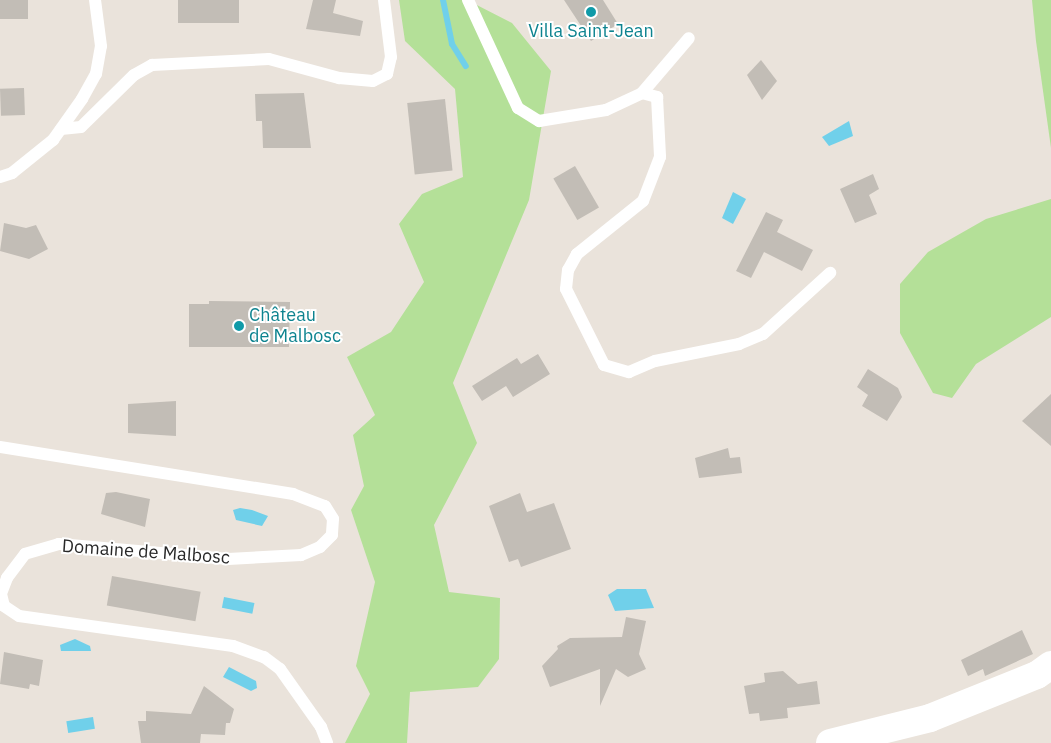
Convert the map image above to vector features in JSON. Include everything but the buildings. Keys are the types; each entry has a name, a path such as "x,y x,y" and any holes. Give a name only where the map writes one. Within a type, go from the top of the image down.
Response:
{"main road":[{"path":"830,743 930,718 1036,675 1051,665"}],"lane":[{"path":"0,177 12,173 61,129 96,74 101,46 95,0"},
{"path":"61,129 82,127 134,75 152,65 269,59 339,78 373,81 387,74 392,57 384,0"},
{"path":"468,0 518,108 539,121 606,110 642,93 689,38"},
{"path":"642,93 657,97 660,157 643,201 577,254 568,270 566,289 604,365 629,372 655,361 739,344 763,334 830,273"},
{"name":"Domaine de Malbosc","path":"0,447 284,492 325,506 333,519 332,536 320,548 301,555 228,559 59,544 25,554 7,578 1,594 4,606 19,616 233,646 264,657 285,676 321,727 327,743"}],"green space":[{"path":"399,0 467,0 512,23 551,71 529,200 453,383 477,443 434,525 449,592 500,598 499,659 478,687 410,692 407,743 345,743 370,694 356,666 375,582 351,510 364,486 353,435 375,415 347,357 391,332 424,282 399,224 422,194 463,177 455,89 405,41"},
{"path":"1032,0 1051,0 1051,148 1036,41"},
{"path":"1051,199 1051,317 976,364 952,398 933,393 900,333 900,284 928,252 986,219"}],"water":[{"path":"849,121 853,136 829,146 822,137"},
{"path":"733,192 746,199 733,224 722,218"},
{"path":"240,508 268,516 262,526 236,520 233,510"},
{"path":"617,589 646,589 654,608 615,611 608,595"},
{"path":"224,597 254,603 252,614 222,608"},
{"path":"75,639 90,646 91,651 61,651 60,645"},
{"path":"229,667 256,681 257,688 251,691 223,677"},
{"path":"93,717 95,729 68,733 66,721"}],"waterway":[{"path":"443,0 452,44 466,66"}],"place":[{"name":"Villa Saint-Jean","path":"591,12"},
{"name":"Château de Malbosc","path":"239,326"}]}
